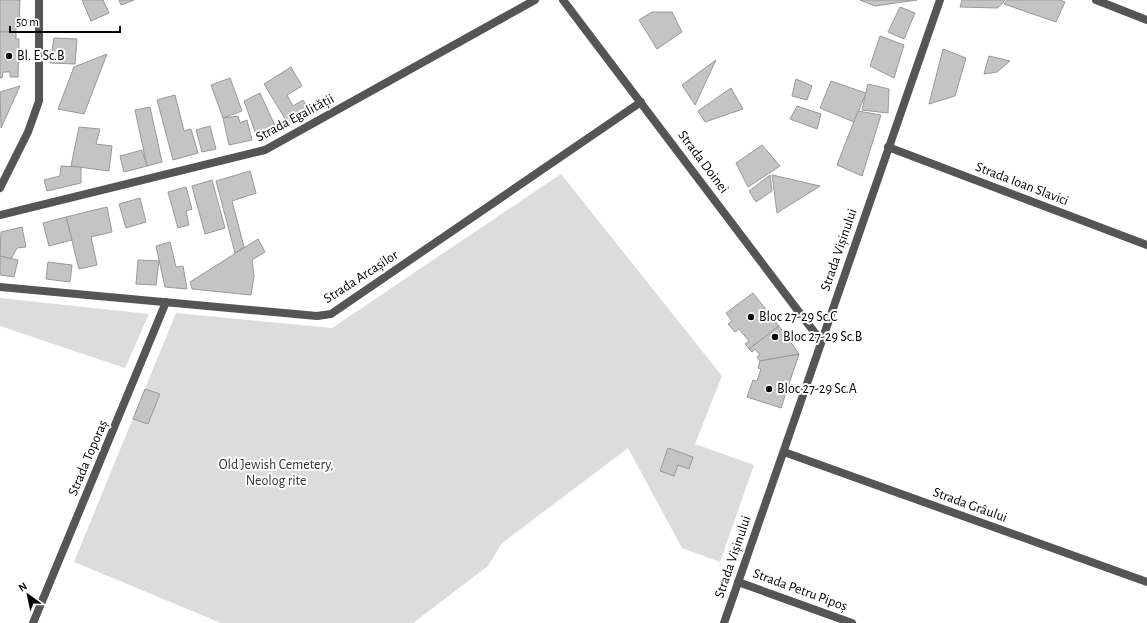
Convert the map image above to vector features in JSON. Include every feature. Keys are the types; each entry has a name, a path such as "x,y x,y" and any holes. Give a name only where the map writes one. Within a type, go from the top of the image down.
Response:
{"street":[{"path":"0,188 28,132 39,101 38,0"},
{"name":"Strada Egalității","path":"0,215 265,150 535,0"},
{"name":"Strada Doinei","path":"563,0 821,341"},
{"name":"Strada Vișinului","path":"724,623 940,0"},
{"path":"1096,0 1147,20"},
{"name":"Strada Arcașilor","path":"0,287 317,316 331,314 641,102"},
{"name":"Strada Ioan Slavici","path":"888,147 1147,245"},
{"name":"Strada Toporaș","path":"33,623 166,302"},
{"name":"Strada Grâului","path":"784,452 1147,582"},
{"name":"Strada Petru Pipoș","path":"738,582 852,623"}],"green space":[{"name":"Old Jewish Cemetery, Neolog rite","path":"561,174 722,376 695,444 754,465 720,562 682,548 628,448 502,543 488,566 413,623 221,623 74,562 176,313 332,328"},
{"path":"0,298 149,314 125,368 0,326"}],"building":[{"path":"0,0 20,0 19,25 16,25 16,32 0,32"},
{"path":"82,0 103,0 109,13 91,21"},
{"path":"119,0 134,0 121,5"},
{"path":"860,0 917,0 875,6"},
{"path":"962,0 1005,0 998,8 960,7"},
{"path":"1007,0 1060,0 1065,2 1056,22 1004,4"},
{"path":"900,7 915,13 904,39 888,32"},
{"path":"652,12 672,12 682,32 657,49 639,20"},
{"name":"Bl. E Sc.B","path":"0,32 16,32 16,39 19,39 18,77 10,77 10,72 3,72 2,78 0,78"},
{"path":"880,36 904,45 894,78 870,66"},
{"path":"54,38 77,39 75,64 50,63"},
{"path":"943,49 966,58 955,96 929,104"},
{"path":"107,54 84,114 58,109 74,67"},
{"path":"989,56 1010,61 997,72 984,74"},
{"path":"716,60 695,105 682,85"},
{"path":"291,67 302,86 287,95 293,106 303,100 309,109 287,122 264,84"},
{"path":"230,78 242,111 223,118 211,85"},
{"path":"796,79 812,86 807,100 792,96"},
{"path":"831,81 866,93 854,122 820,108"},
{"path":"868,84 889,89 888,113 862,110"},
{"path":"20,86 1,128 0,92"},
{"path":"731,88 743,109 705,122 698,111"},
{"path":"260,93 276,128 257,137 244,101"},
{"path":"175,95 184,131 191,129 198,153 173,160 157,100"},
{"path":"797,106 821,114 817,129 790,119"},
{"path":"150,107 162,162 147,166 135,110"},
{"path":"858,111 881,115 862,176 837,165"},
{"path":"238,116 240,123 247,120 252,140 229,145 223,118"},
{"path":"210,126 216,149 202,152 196,130"},
{"path":"79,127 100,129 96,144 112,146 109,171 71,166"},
{"path":"762,145 780,166 748,187 736,163"},
{"path":"142,150 147,166 124,172 120,156"},
{"path":"61,166 81,167 81,183 47,191 44,180 60,176"},
{"path":"250,171 256,193 232,201 244,247 235,253 216,181"},
{"path":"770,175 772,191 756,202 749,191"},
{"path":"772,175 820,186 777,213"},
{"path":"212,180 225,228 205,234 192,186"},
{"path":"186,187 192,209 186,211 189,225 178,228 168,192"},
{"path":"140,198 146,222 126,228 119,204"},
{"path":"107,207 112,232 91,237 97,265 79,269 66,217"},
{"path":"66,217 72,240 49,246 43,223"},
{"path":"22,227 26,247 17,248 11,259 0,256 1,232"},
{"path":"258,239 265,252 252,260 254,276 251,295 192,289 190,282"},
{"path":"170,242 176,267 183,266 187,289 165,287 156,246"},
{"path":"0,256 18,260 14,277 0,275"},
{"path":"138,260 159,261 156,285 136,284"},
{"path":"48,262 72,265 70,282 46,279"},
{"name":"Bloc 27-29 Sc.C","path":"753,293 779,326 749,349 745,344 749,341 739,329 735,332 728,324 732,321 726,313"},
{"name":"Bloc 27-29 Sc.B","path":"779,326 799,354 760,361 757,357 760,355 755,349 752,352 749,349"},
{"name":"Bloc 27-29 Sc.A","path":"799,354 781,408 747,397 753,380 757,381 761,369 758,368 760,361"},
{"path":"145,389 160,394 148,424 133,419"},
{"path":"668,448 693,457 689,469 678,465 674,476 660,471"}],"place":[{"name":"Bl. E Sc.B","path":"9,56"},
{"name":"Bloc 27-29 Sc.C","path":"751,317"},
{"name":"Bloc 27-29 Sc.B","path":"775,337"},
{"name":"Bloc 27-29 Sc.A","path":"769,389"}]}
